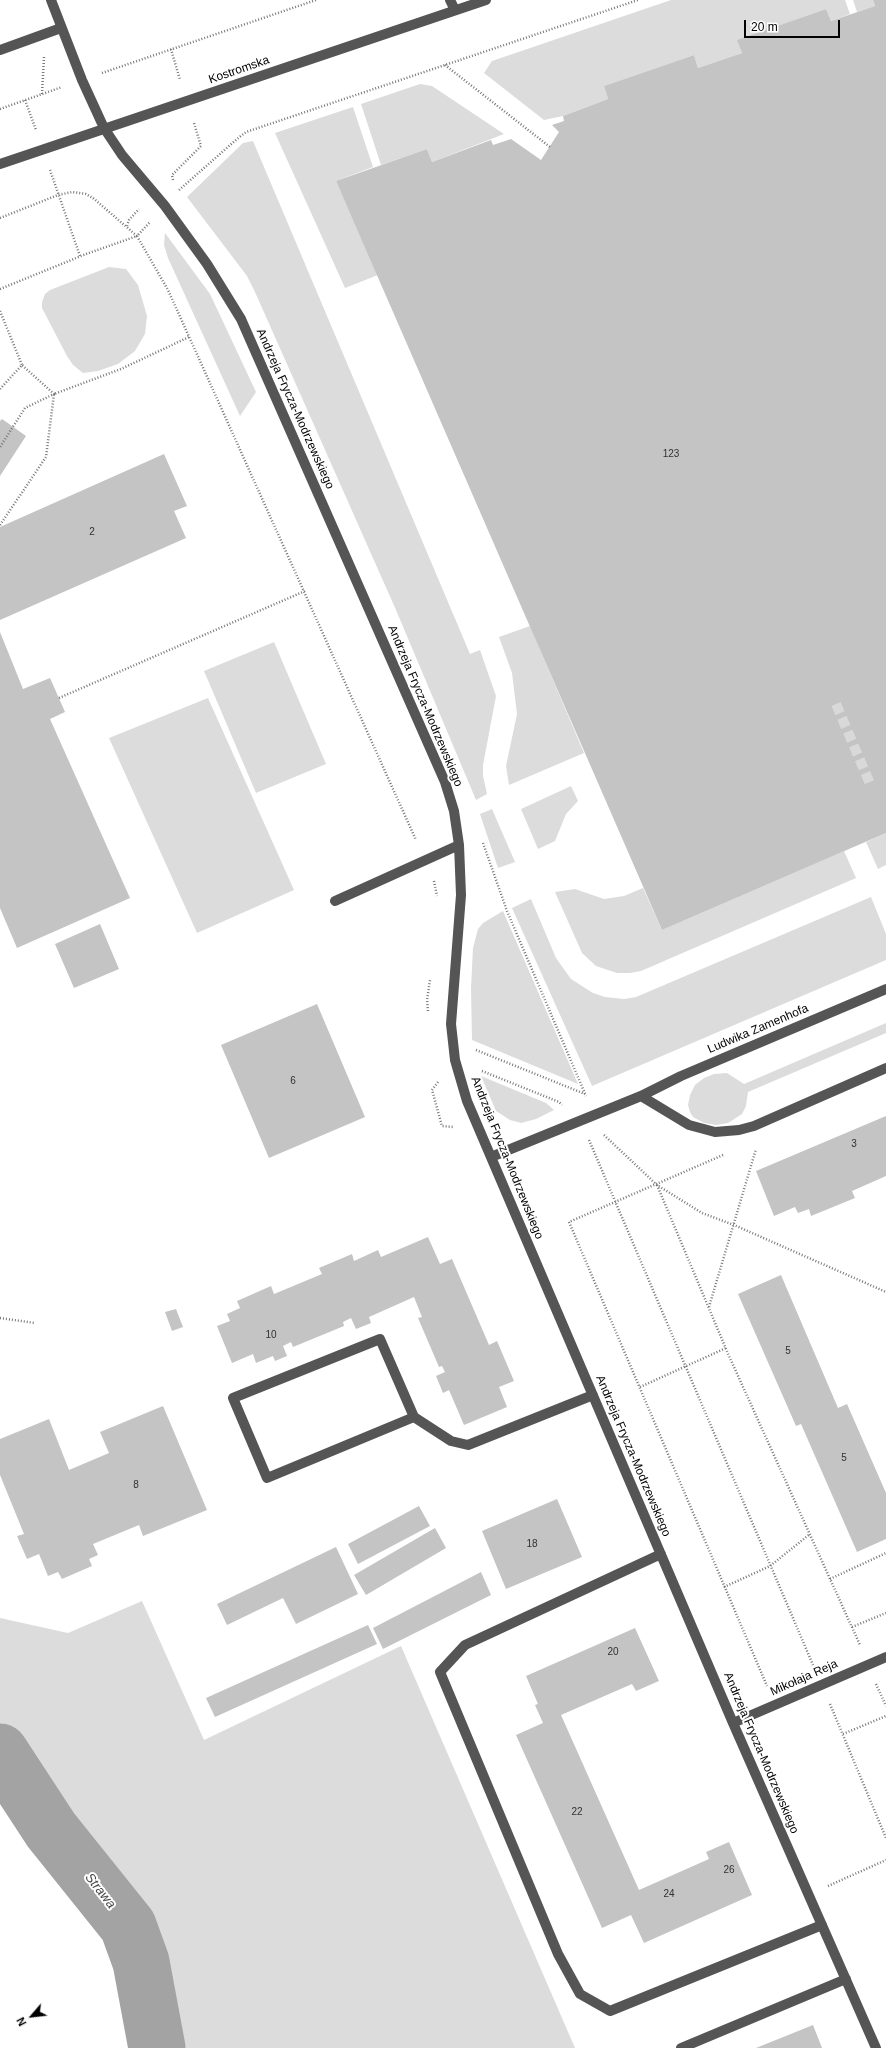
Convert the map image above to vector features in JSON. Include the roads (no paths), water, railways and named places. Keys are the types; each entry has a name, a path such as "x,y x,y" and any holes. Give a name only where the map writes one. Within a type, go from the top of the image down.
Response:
{"street":[{"name":"Andrzeja Frycza-Modrzewskiego","path":"51,0 82,80 104,128 122,155 165,206 226,293 252,342 445,782 454,811 459,845 461,896 451,1008 455,1060 468,1101 733,1723 876,2048"},
{"path":"450,0 455,10"},
{"name":"Kostromska","path":"0,164 486,0"},
{"path":"0,50 62,28"},
{"path":"335,901 459,845"},
{"name":"Ludwika Zamenhofa","path":"491,1157 641,1096 681,1076 886,989"},
{"path":"641,1096 689,1125 715,1132 739,1130 754,1126 886,1068"},
{"path":"414,1417 267,1478 233,1398 380,1339 414,1417 451,1441 468,1445 592,1395"},
{"path":"661,1554 465,1645 440,1672 558,1954 580,1994 610,2011 822,1925"},
{"name":"Mikołaja Reja","path":"733,1723 821,1686 886,1656"},
{"path":"681,2048 846,1980"}],"waterway":[{"name":"Strawa","path":"0,1752 51,1830 128,1926 141,1962 157,2048"}],"tunnel":[{"path":"836,704 871,786"}]}
